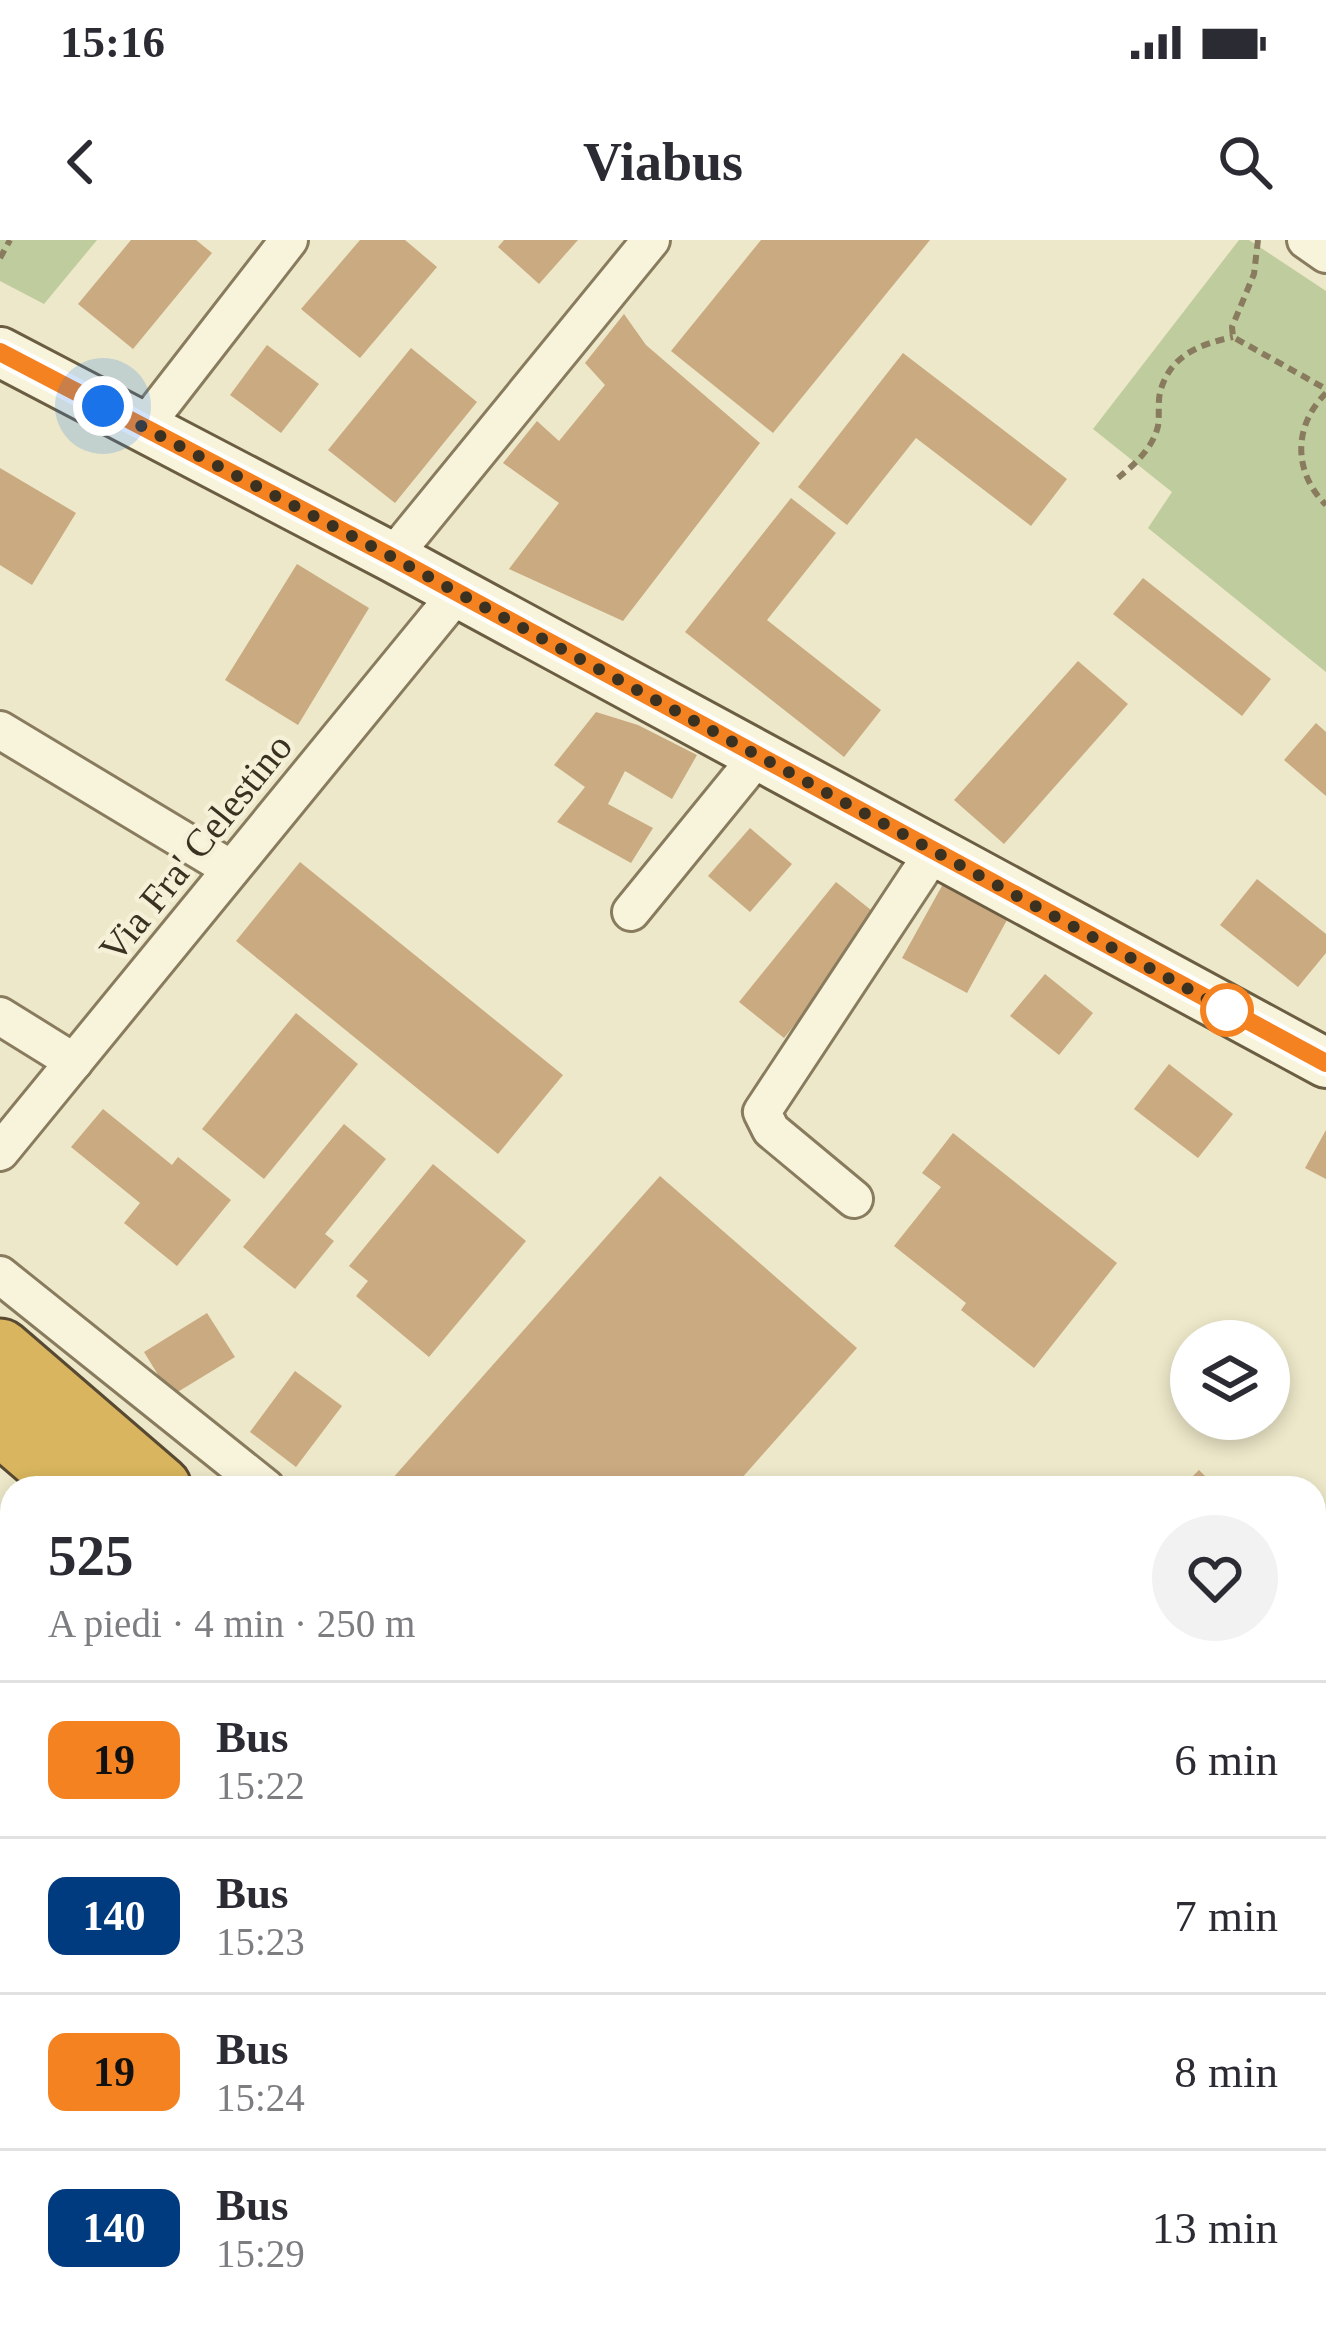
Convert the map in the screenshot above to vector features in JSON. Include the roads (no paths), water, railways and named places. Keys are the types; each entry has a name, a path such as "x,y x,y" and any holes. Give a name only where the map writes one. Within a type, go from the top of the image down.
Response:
{"highway":[{"path":"0,1352 146,1476"},
{"path":"0,1425 63,1476"}],"street":[{"path":"142,428 289,240"},
{"path":"392,557 651,240"},
{"path":"1306,240 1326,254"},
{"path":"0,352 392,557 1326,1063"},
{"name":"Via Fra' Celestino","path":"0,1152 456,595"},
{"path":"0,730 231,869"},
{"path":"632,912 758,755"},
{"path":"854,1199 771,1130 762,1112 933,853"},
{"path":"0,1016 74,1062"},
{"path":"0,1275 251,1476"}]}
